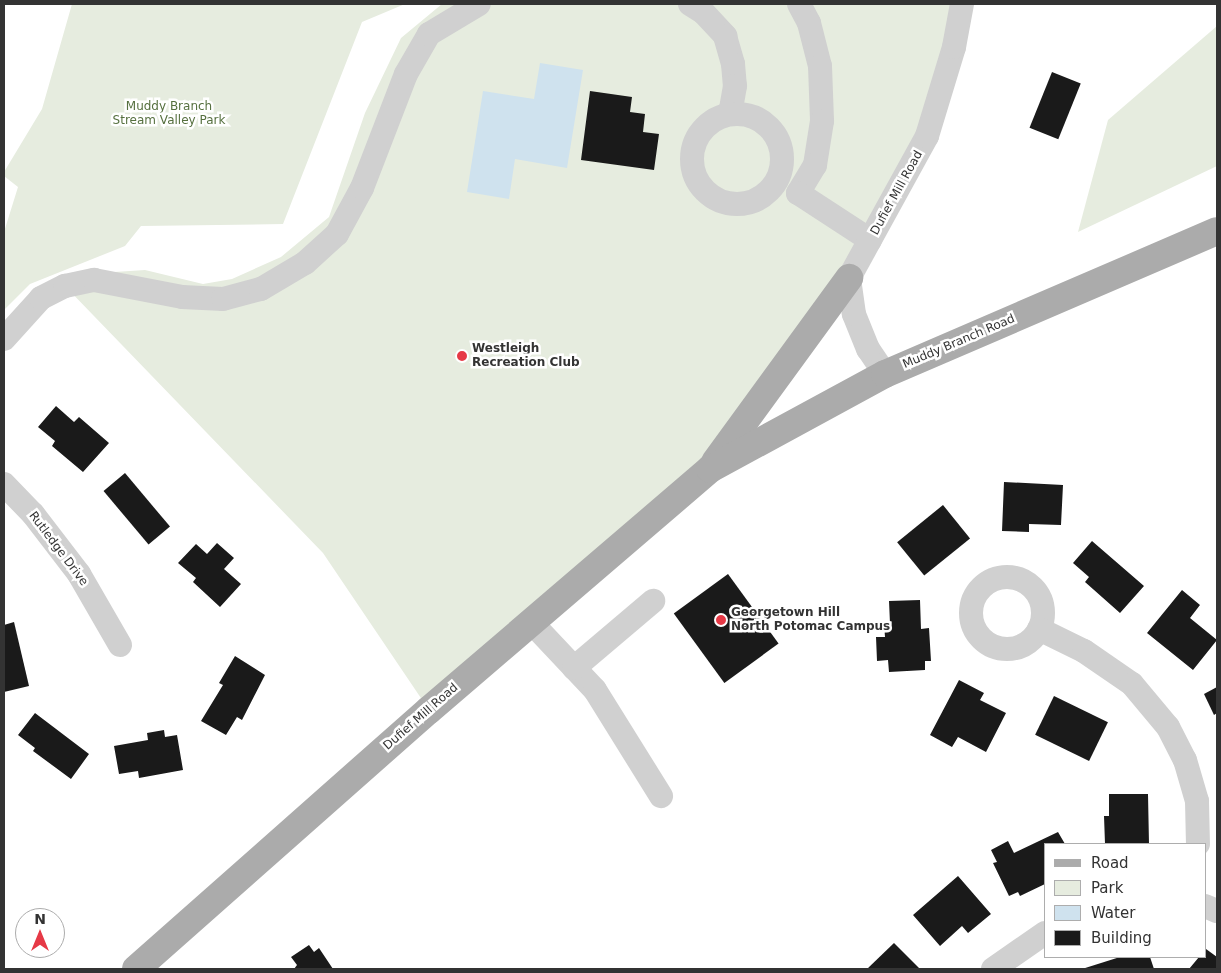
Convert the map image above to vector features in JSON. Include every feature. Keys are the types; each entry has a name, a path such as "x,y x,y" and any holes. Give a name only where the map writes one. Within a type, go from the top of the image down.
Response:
{"main road":[{"name":"Muddy Branch Road","path":"710,469 885,374 1217,231"},
{"path":"710,469 849,278"},
{"name":"Dufief Mill Road","path":"136,969 531,622 710,469"}],"street":[{"path":"4,339 41,298 65,286 94,280 182,297 223,299 261,289 305,263 341,226 362,188 406,74 429,34 479,4"},
{"path":"690,4 703,12 725,36 734,79 730,114"},
{"path":"798,193 815,166 822,121 820,66 809,23 799,4"},
{"name":"Dufief Mill Road","path":"849,278 927,136 954,47 962,4"},
{"path":"730,114 760,120 772,130 780,143 783,158 774,187 763,197 735,205 720,202 698,183 692,162 695,140 716,119 730,114"},
{"path":"774,187 798,193 870,240"},
{"path":"849,278 854,314 868,349 885,374"},
{"name":"Rutledge Drive","path":"4,484 33,514 79,574 120,645"},
{"path":"574,668 653,601"},
{"path":"531,622 595,690 661,796"},
{"path":"1039,629 1084,651 1132,684 1168,727 1185,760 1197,800 1198,843"},
{"path":"993,969 1044,934"}],"green space":[{"name":"Muddy Branch Stream Valley Park","path":"72,4 405,4 362,22 283,224 141,226 125,246 30,284 4,310 4,232 18,187 4,176 4,172 42,109"},
{"name":"Westleigh Recreation Club","path":"442,4 962,4 927,136 710,469 429,710 323,553 65,286 84,274 145,270 203,284 232,279 281,257 329,217 365,113 401,38"},
{"path":"1217,26 1217,166 1078,232 1108,120"}],"water":[{"path":"540,63 583,70 567,168 515,159 509,199 467,192 483,91 534,99"}],"building":[{"path":"1052,72 1081,84 1058,139 1030,128"},
{"path":"590,91 632,97 630,112 645,114 643,132 659,134 654,170 581,160"},
{"path":"56,406 74,422 79,417 109,443 83,472 52,446 55,441 38,427"},
{"path":"125,473 170,527 149,545 104,491"},
{"path":"1004,482 1063,485 1061,525 1029,524 1029,532 1002,531"},
{"path":"943,505 970,538 924,576 897,542"},
{"path":"1092,541 1144,586 1120,613 1085,582 1089,577 1073,563"},
{"path":"217,543 234,558 224,569 241,584 220,607 193,582 196,578 178,563 196,544 207,554"},
{"name":"Georgetown Hill North Potomac Campus","path":"728,574 779,644 724,683 674,613"},
{"path":"1182,590 1200,605 1190,618 1217,640 1193,670 1147,633"},
{"path":"920,600 921,629 929,628 931,661 925,661 925,670 889,672 888,660 877,661 876,637 885,637 884,624 890,624 889,601"},
{"path":"14,622 29,686 4,692 4,625"},
{"path":"235,656 265,675 242,720 237,717 226,735 201,721 223,685 219,683"},
{"path":"959,680 984,693 980,700 1006,713 986,752 958,737 952,747 930,735"},
{"path":"1217,687 1217,713 1214,715 1204,694"},
{"path":"1054,696 1108,722 1089,761 1035,735"},
{"path":"35,713 89,754 71,779 33,751 35,748 18,735"},
{"path":"164,730 165,737 177,735 183,770 139,778 138,771 119,774 114,746 148,740 147,733"},
{"path":"1109,794 1148,794 1149,843 1105,843 1104,816 1109,816"},
{"path":"1058,832 1064,843 1044,843 1044,884 1020,896 1018,892 1009,896 993,863 997,862 991,850 1008,841 1014,853"},
{"path":"958,876 991,914 968,933 962,926 940,946 913,915"},
{"path":"894,943 920,969 867,969"},
{"path":"309,945 314,952 319,948 333,969 294,969 297,965 291,957"},
{"path":"1206,949 1217,957 1217,969 1189,969 1198,958 1206,958"},
{"path":"1117,958 1150,958 1154,969 1082,969"}],"place":[{"name":"Westleigh Recreation Club","path":"462,356"},
{"name":"Georgetown Hill North Potomac Campus","path":"721,620"}]}
